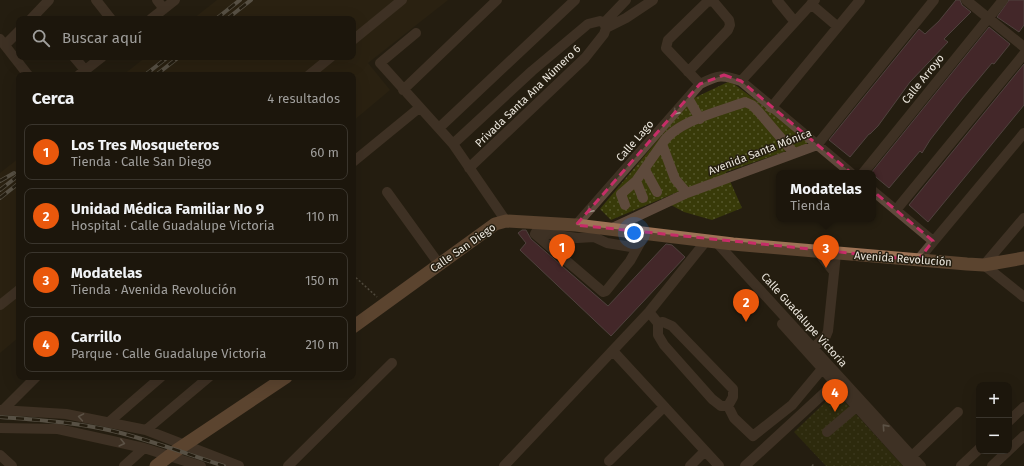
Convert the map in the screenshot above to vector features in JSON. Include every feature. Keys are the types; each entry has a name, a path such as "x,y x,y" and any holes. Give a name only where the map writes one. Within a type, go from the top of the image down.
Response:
{"main road":[{"name":"Calle San Diego","path":"356,325 495,224 506,221 576,225 599,232 645,234 711,242"},
{"name":"Avenida Revolución","path":"711,242 836,254 984,265 1024,258"},
{"path":"156,466 185,444 281,380"}],"street":[{"path":"37,16 49,0"},
{"path":"96,0 109,16"},
{"path":"156,0 164,9"},
{"path":"155,16 175,0"},
{"path":"356,38 402,0"},
{"path":"403,90 497,0"},
{"path":"439,128 575,0"},
{"name":"Privada Santa Ana Número 6","path":"469,168 585,58 604,34 605,25 626,0"},
{"path":"453,144 532,71 588,24 600,21 605,25 626,18 653,0"},
{"path":"777,0 795,22"},
{"path":"771,108 860,0"},
{"name":"Avenida Santa Mónica","path":"599,232 687,193 793,152 817,145 934,0"},
{"path":"966,0 989,17 1024,47"},
{"name":"Calle Arroyo","path":"865,170 1003,0"},
{"path":"688,72 728,30 730,25 729,20 713,1 707,2 666,43 666,48 688,72 700,84"},
{"path":"838,27 813,2 741,82 847,170"},
{"path":"16,33 2,42 16,60"},
{"path":"416,33 380,63 453,144 506,221"},
{"path":"896,210 1024,54"},
{"path":"16,60 26,72"},
{"path":"76,60 82,72"},
{"path":"83,72 98,60"},
{"path":"312,72 327,60"},
{"name":"Calle Lago","path":"576,225 700,84 715,77 724,75 741,82"},
{"path":"688,98 700,119"},
{"path":"625,205 622,194 636,182 662,144 674,130 745,102 752,105 758,111 793,152"},
{"path":"356,160 419,108"},
{"path":"918,260 1024,133"},
{"path":"662,144 675,179 687,193"},
{"path":"645,170 657,192"},
{"path":"636,182 643,198"},
{"path":"387,192 439,264"},
{"path":"876,193 933,241"},
{"path":"1024,218 984,265 1024,297"},
{"path":"637,248 607,243 599,232 577,238 536,232 535,234 603,292 606,291 626,266 637,248 645,234"},
{"path":"504,466 613,351 711,242"},
{"name":"Calle Guadalupe Victoria","path":"711,242 813,348 859,405 911,461 921,466"},
{"name":"Calle Guadalupe Victoria","path":"711,242 834,384 859,405"},
{"path":"818,252 834,272"},
{"path":"813,348 826,336 828,331 836,254"},
{"path":"0,305 16,292"},
{"path":"649,312 658,323 658,335 664,345 712,399 721,406 728,406"},
{"path":"658,323 663,322 672,326 733,389 734,395 728,406"},
{"path":"613,351 719,466"},
{"path":"288,466 392,363"},
{"path":"728,406 734,418 753,436 792,405 822,369"},
{"path":"1,410 33,380"},
{"path":"109,422 158,380"},
{"path":"146,430 205,380"},
{"path":"745,466 834,384"},
{"path":"827,432 859,405"},
{"path":"609,461 664,407"},
{"path":"1012,418 1024,407"},
{"path":"1,410 66,414 146,430 239,466"},
{"path":"911,461 958,412"},
{"path":"0,428 58,429 144,448 170,455 200,466"},
{"path":"1012,446 1024,436"},
{"path":"124,466 144,448"},
{"path":"690,466 705,451"},
{"path":"961,466 976,452"},
{"path":"992,466 1004,454"},
{"path":"0,455 12,466"}],"path":[{"path":"356,278 384,304"}],"highlighted area":[{"path":"724,75 741,81 933,241 918,260 576,225 700,84"}],"shaded area":[{"path":"217,0 448,0 368,63 390,90 356,118 356,72 127,72 142,60 356,60 356,16 197,16"},
{"path":"730,81 807,138 807,144 726,172 742,208 712,220 684,212 671,205 680,191 611,220 600,209 692,99"},
{"path":"16,160 16,340 0,353 0,173"},
{"path":"836,392 903,466 826,466 794,432"}],"building":[{"path":"956,0 960,0 962,5 971,12 944,39 948,42 910,82 878,126 869,134 850,157 829,140 919,29 925,34 939,21"},
{"path":"1009,0 1024,0 1024,25 1019,32 997,17"},
{"path":"989,27 1010,44 962,99 930,140 922,153 920,151 889,188 876,177 876,170 873,170"},
{"path":"1024,64 1024,105 928,222 909,205"},
{"path":"522,230 526,230 531,239 608,306 666,244 672,245 685,257 611,336 520,250 526,243 518,233"}],"railway":[{"path":"220,16 240,0"},
{"path":"231,16 251,0"},
{"path":"149,72 164,60"},
{"path":"160,72 175,60"},
{"path":"0,181 14,173"},
{"path":"0,190 16,177"},
{"path":"0,198 16,185"},
{"path":"0,417 71,423 113,431 224,466"}],"place":[{"name":"Los Tres Mosqueteros","path":"562,267"},
{"name":"Modatelas","path":"826,268"},
{"name":"Unidad Médica Familiar No 9","path":"746,322"},
{"name":"Carrillo","path":"835,412"}]}
